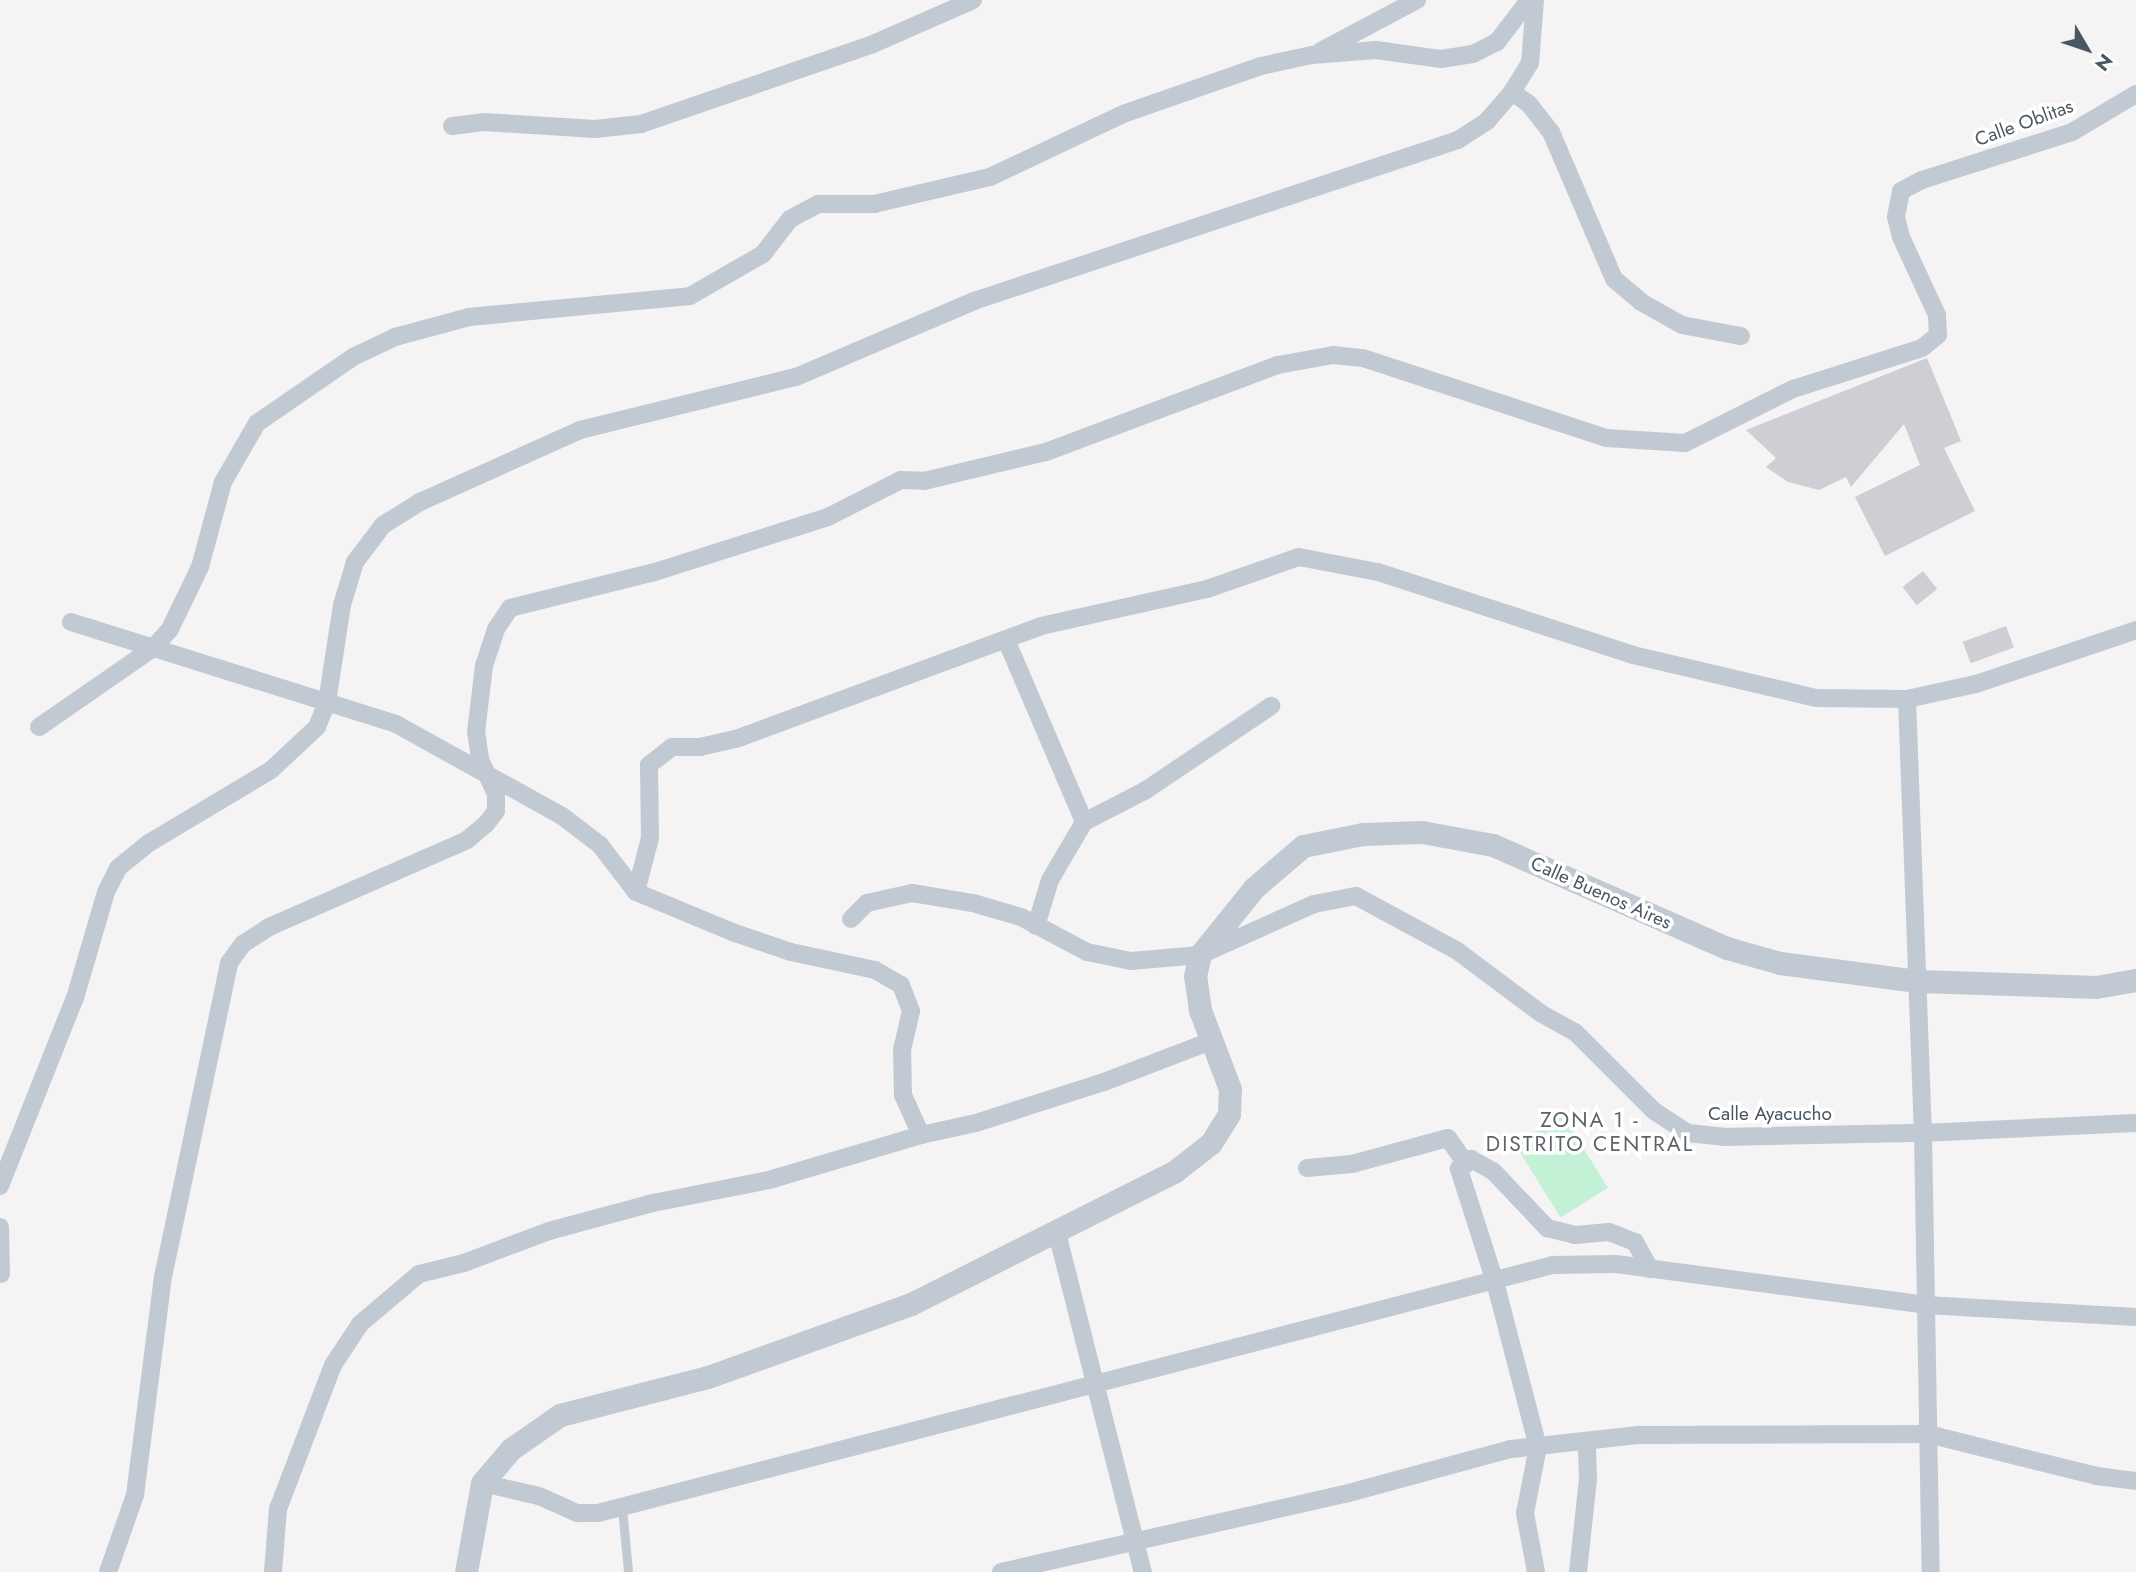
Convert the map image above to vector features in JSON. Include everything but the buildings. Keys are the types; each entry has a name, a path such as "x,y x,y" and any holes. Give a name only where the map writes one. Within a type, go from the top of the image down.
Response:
{"street":[{"path":"452,126 484,122 595,129 641,124 873,44 973,0"},
{"path":"1312,55 1418,0"},
{"path":"39,727 153,648 170,629 200,567 223,482 257,424 353,357 395,337 469,317 690,296 763,254 790,219 818,204 874,204 990,177 1123,114 1224,76 1312,55 1376,50 1441,59 1473,54 1497,42 1529,0"},
{"path":"0,1186 75,998 106,892 118,868 149,843 297,750 317,727 327,702 342,604 355,562 383,525 420,502 580,430 796,377 974,300 1458,140 1487,121 1512,92 1530,63 1535,0"},
{"path":"1512,92 1529,104 1551,132 1614,279 1641,302 1682,325 1741,336"},
{"name":"Calle Oblitas","path":"489,779 480,759 477,732 484,666 496,629 510,608 534,598 658,571 828,517 901,480 924,481 1046,452 1278,365 1334,355 1363,358 1607,438 1685,443 1793,389 1922,348 1938,335 1937,316 1896,217 1901,191 1922,180 2072,131 2136,94"},
{"path":"636,892 650,838 649,765 672,747 700,747 736,739 1007,642 1041,626 1207,589 1299,557 1378,572 1633,654 1816,698 1907,699 1976,684 2136,630"},
{"path":"71,622 396,724 489,779 562,816 590,838 636,892 735,933 791,952 875,970 901,985 911,1011 902,1049 903,1095 921,1135"},
{"path":"1007,642 1084,822"},
{"path":"1907,699 1923,1133 1931,1572"},
{"path":"1037,926 1050,880 1084,822 1146,790 1270,706"},
{"path":"108,1572 135,1495 163,1277 229,962 243,944 269,927 467,840 496,811 496,794 489,779"},
{"name":"Calle Buenos Aires","path":"1200,955 1254,888 1303,846 1363,834 1422,832 1493,845 1727,948 1780,963 1917,981 2096,987 2136,980"},
{"name":"Calle Ayacucho","path":"851,919 867,903 912,893 973,902 1037,926 1087,952 1131,961 1200,955 1314,904 1356,896 1456,950 1542,1014 1576,1032 1654,1111 1688,1133 1724,1137 1923,1133 2136,1123"},
{"path":"466,1572 482,1483 511,1449 560,1415 708,1377 813,1342 911,1304 1174,1172 1211,1143 1229,1114 1230,1089 1210,1041 1195,976 1200,955"},
{"path":"273,1572 278,1509 333,1365 360,1324 419,1274 549,1231 653,1203 769,1180 921,1135 976,1123 1091,1087 1210,1041"},
{"path":"1307,1168 1353,1164 1448,1138 1466,1164"},
{"path":"1536,1572 1525,1513 1538,1447 1496,1282 1461,1186 1459,1169 1471,1159 1493,1171 1547,1228 1575,1235 1609,1232 1635,1242 1650,1269"},
{"path":"0,1227 1,1274"},
{"path":"1057,1233 1093,1385 1143,1572"},
{"path":"482,1483 539,1496 578,1513 622,1508 1553,1265 1616,1264 1926,1306 2136,1317"},
{"path":"1000,1572 1135,1543 1511,1449 1638,1435 1928,1434 2096,1476 2136,1480"},
{"path":"1578,1572 1588,1479 1587,1441"}],"lane":[{"path":"622,1508 628,1572"}],"green space":[{"path":"1562,1114 1608,1188 1561,1217 1515,1144"}],"district":[{"name":"ZONA 1 - DISTRITO CENTRAL","path":"1590,1132"}]}
